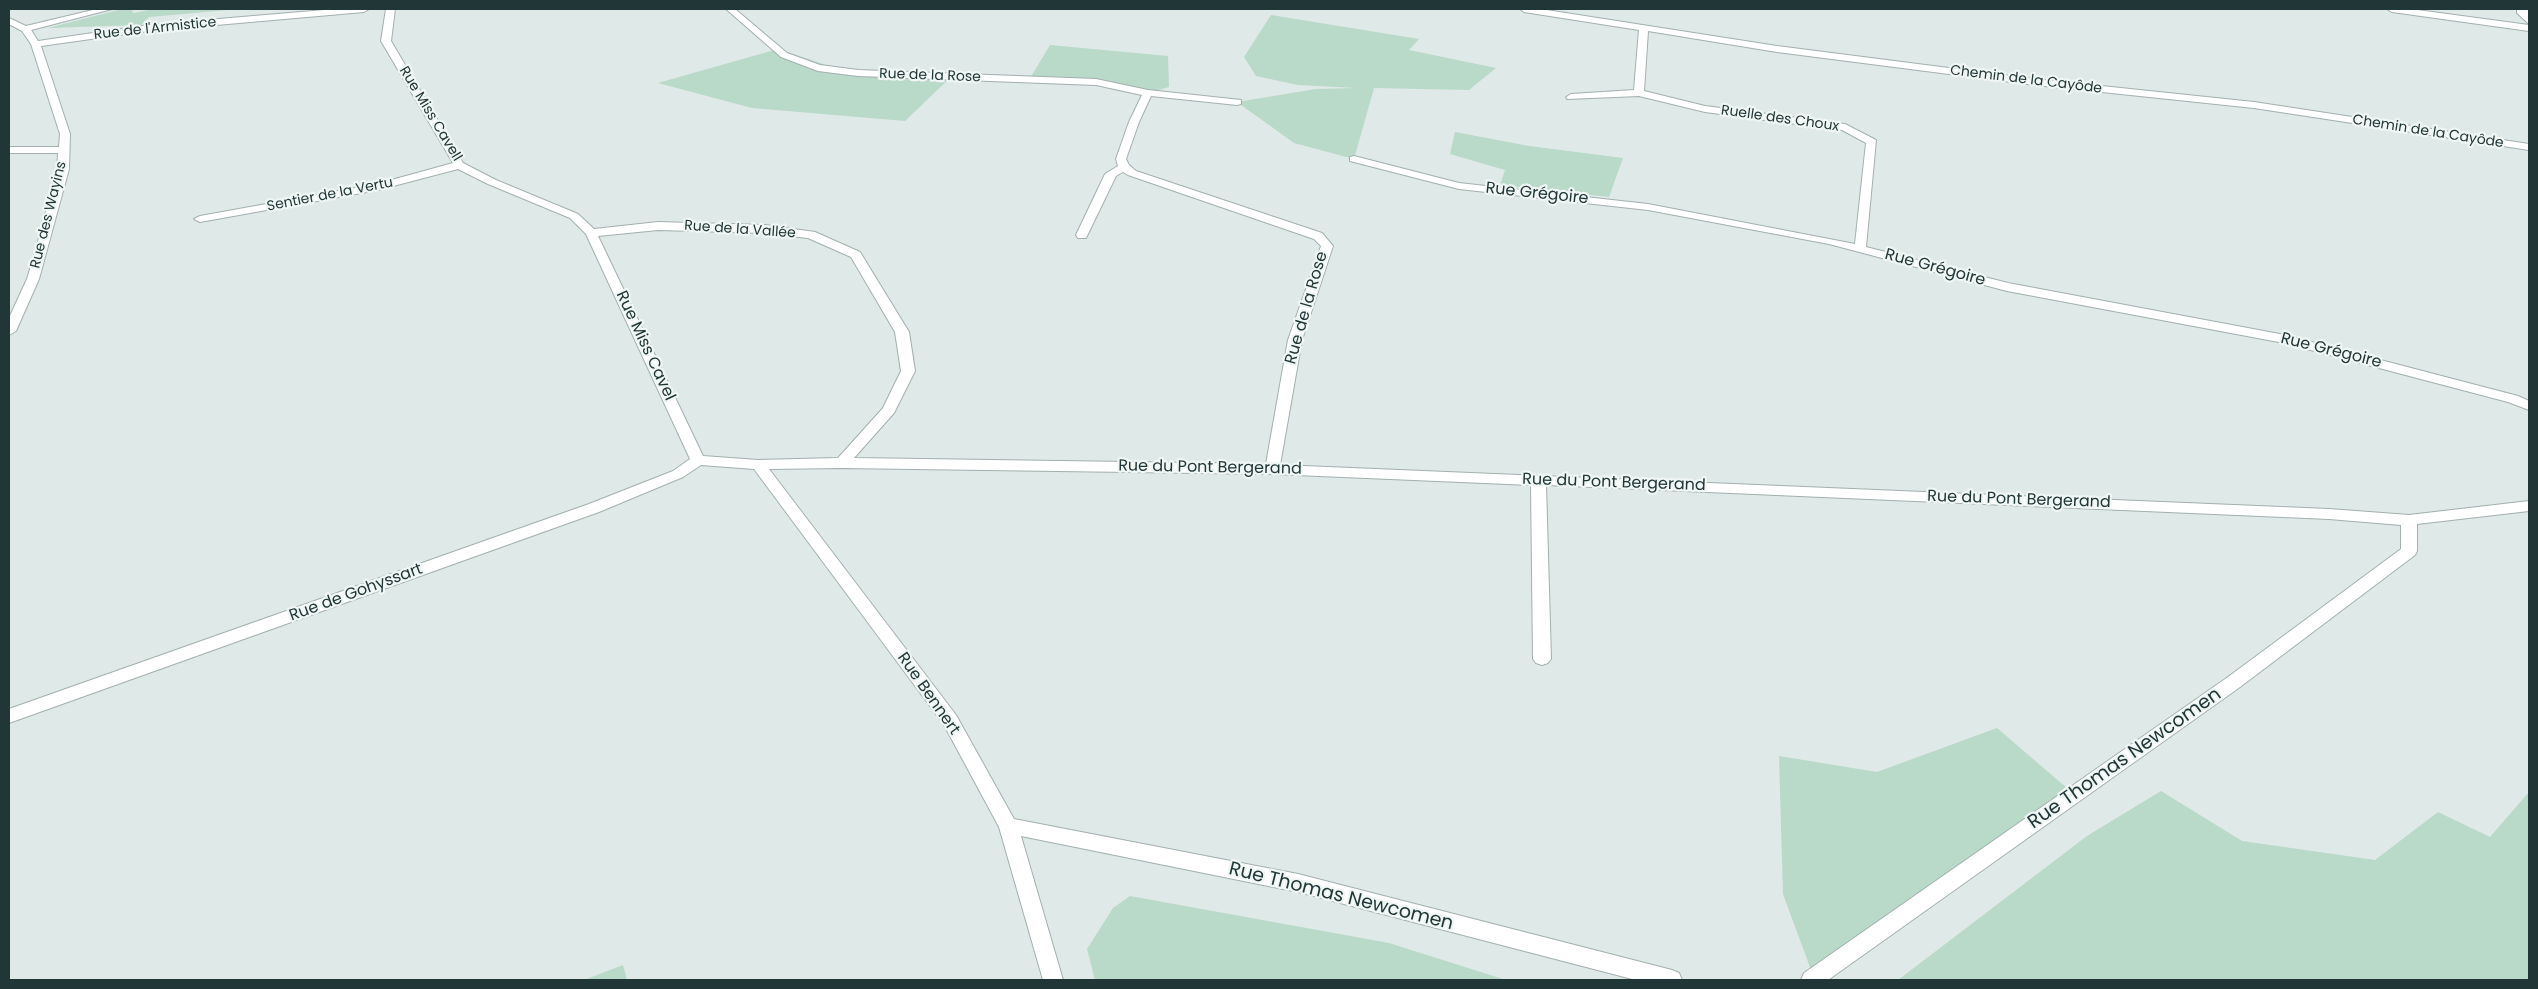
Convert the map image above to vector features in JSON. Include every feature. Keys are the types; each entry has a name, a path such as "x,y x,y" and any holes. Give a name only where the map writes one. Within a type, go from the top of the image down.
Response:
{"street":[{"path":"25,29 107,9"},
{"name":"Rue de l'Armistice","path":"36,44 148,28 364,9"},
{"name":"Rue Miss Cavell","path":"390,9 386,41 459,165 492,182 574,216 591,233"},
{"name":"Rue de la Rose","path":"730,9 784,55 818,68 858,73 1096,82 1148,93 1237,102"},
{"name":"Chemin de la Cayôde","path":"1524,9 1777,49 2016,79 2254,104 2529,147"},
{"path":"2392,9 2529,28"},
{"path":"2529,12 2520,11 2529,21"},
{"name":"Rue des Wayins","path":"9,21 25,29 36,44 63,124 64,150 63,169 33,279 9,331"},
{"path":"1639,93 1644,28"},
{"path":"1082,234 1111,174 1124,167 1121,159 1134,122 1148,93"},
{"name":"Ruelle des Choux","path":"1571,97 1639,93 1704,109 1845,127 1872,142 1860,249"},
{"path":"9,150 64,150"},
{"name":"Rue Grégoire","path":"1354,159 1459,186 1648,207 1860,249 2007,287 2285,339 2513,398 2529,406"},
{"name":"Sentier de la Vertu","path":"200,219 378,187 459,165"},
{"name":"Rue de la Rose","path":"1124,167 1132,173 1318,236 1327,246 1294,340 1272,469"},
{"name":"Rue de la Vallée","path":"591,233 658,226 765,229 811,236 856,255 902,332 908,371 889,410 842,463"},
{"name":"Rue Miss Cavel","path":"591,233 698,460"},
{"name":"Rue du Pont Bergerand","path":"698,460 758,465 842,463 1272,469 2329,514 2408,520 2529,506"},
{"name":"Rue de Gohyssart","path":"9,716 594,508 678,474 698,460"},
{"name":"Rue Bennert","path":"758,465 950,720 1008,826 1054,980"},
{"path":"1538,480 1542,658"},
{"name":"Rue Thomas Newcomen","path":"1810,980 2234,682 2409,551 2408,520"},
{"name":"Rue Thomas Newcomen","path":"1008,826 1298,883 1672,980"}],"green space":[{"path":"122,9 130,9 134,13 153,9 239,9 149,17 141,25 48,28"},
{"path":"1271,15 1419,39 1409,50 1496,68 1469,90 1374,88 1354,159 1294,143 1237,102 1316,89 1356,88 1298,85 1256,76 1244,57"},
{"path":"1050,45 1168,56 1169,87 1148,93 1096,82 1029,80"},
{"path":"778,49 841,70 952,76 905,121 752,108 658,83"},
{"path":"1455,132 1529,146 1623,158 1609,197 1500,185 1505,170 1450,154"},
{"path":"1997,728 2075,795 1814,978 1783,894 1779,756 1877,772"},
{"path":"2161,791 2242,841 2375,860 2438,812 2490,837 2529,792 2529,980 1898,980 2087,836"},
{"path":"1130,896 1389,943 1506,980 1095,980 1087,949 1113,908"},
{"path":"623,965 627,980 584,980"}]}
